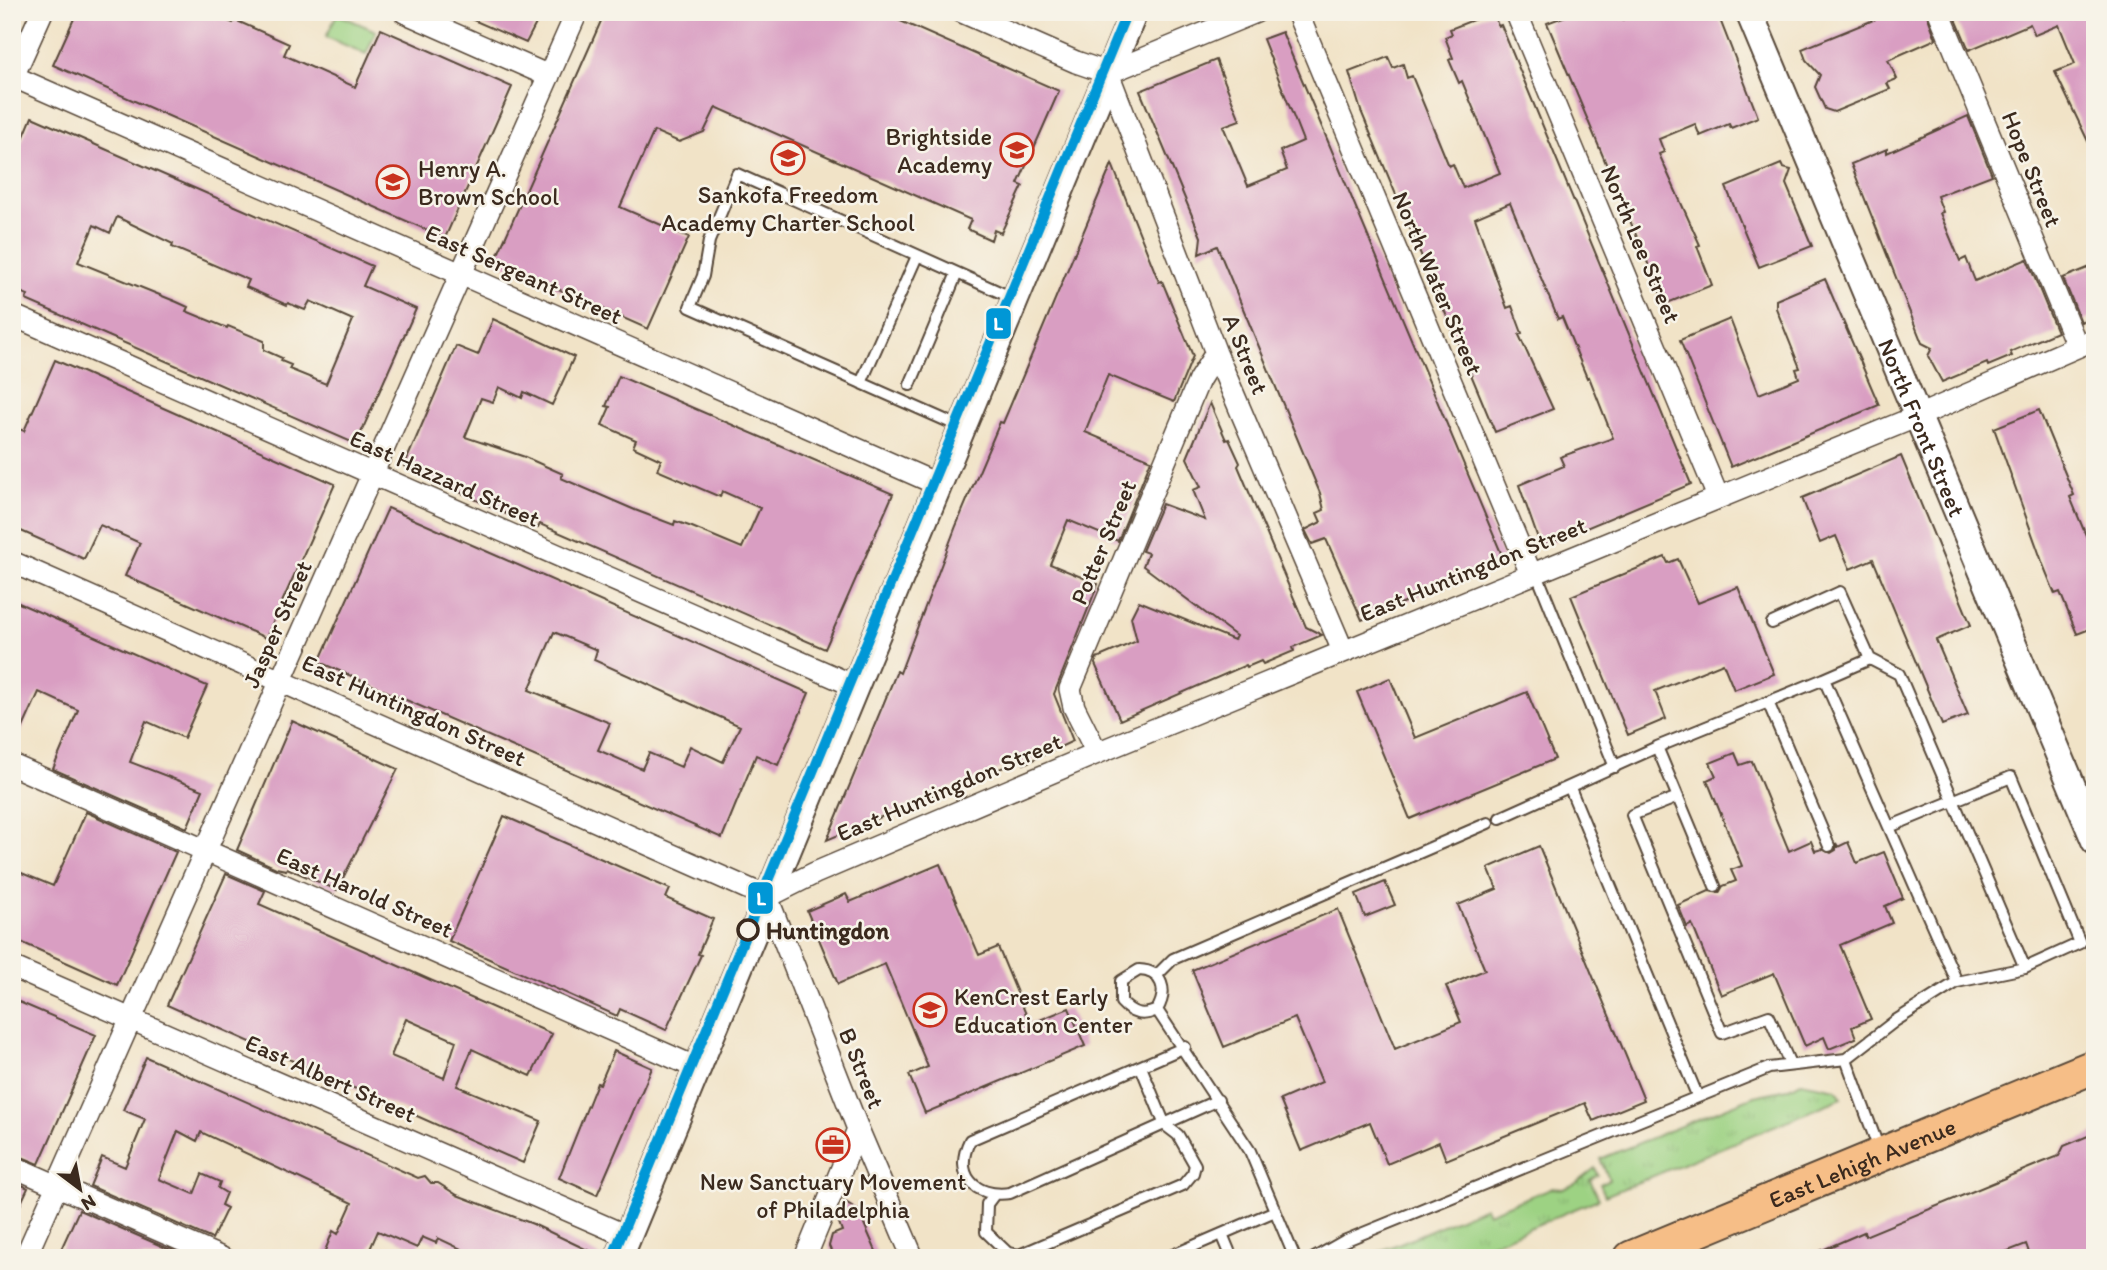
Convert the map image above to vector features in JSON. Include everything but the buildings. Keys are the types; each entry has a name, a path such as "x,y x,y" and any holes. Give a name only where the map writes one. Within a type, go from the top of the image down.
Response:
{"main road":[{"name":"East Lehigh Avenue","path":"1631,1258 2095,1066"}],"street":[{"path":"13,77 42,12"},
{"path":"404,12 549,76"},
{"name":"Jasper Street","path":"25,1258 577,12"},
{"path":"962,12 1076,62 1108,73 1256,12"},
{"path":"624,1247 1134,12"},
{"name":"North Water Street","path":"1297,12 1534,573"},
{"name":"North Lee Street","path":"1516,12 1718,496"},
{"name":"North Front Street","path":"1749,12 2095,841"},
{"name":"Hope Street","path":"1939,12 2086,342"},
{"name":"A Street","path":"1108,73 1216,353 1343,651"},
{"name":"East Sergeant Street","path":"13,77 939,485"},
{"name":"East Hazzard Street","path":"12,315 857,687"},
{"name":"East Huntingdon Street","path":"12,562 767,897 815,873 1097,753 1918,415 2086,342"},
{"name":"Potter Street","path":"1097,753 1074,707 1070,689 1199,380 1216,353"},
{"name":"East Harold Street","path":"12,765 697,1068"},
{"name":"B Street","path":"767,897 858,1129 914,1258"},
{"name":"East Albert Street","path":"12,967 131,1019 624,1247"},
{"path":"805,1258 858,1129"},
{"path":"12,1166 222,1258"}],"lane":[{"path":"963,428 690,307 703,276 709,241 737,174 1016,299"},
{"path":"861,383 918,256"},
{"path":"910,385 957,274"},
{"path":"1534,573 1615,767"},
{"path":"1772,623 1840,592 1870,659 1899,674 2025,968"},
{"path":"1500,818 1657,747 1870,659"},
{"path":"1824,679 1957,982"},
{"path":"1768,702 1829,846"},
{"path":"1657,747 1715,886"},
{"path":"1314,1258 1344,1241 1697,1095 1769,1068 1790,1063 1846,1059 1895,1021 1957,982 2025,968 2080,943 2011,777 1889,827"},
{"path":"1570,788 1697,1095"},
{"path":"1678,797 1632,816 1722,1033 1769,1016 1790,1063"},
{"path":"1157,975 1173,959 1488,823"},
{"path":"1147,970 1157,975 1164,994 1157,1010 1149,1014 1130,1012 1121,1002 1121,981 1130,972 1147,970"},
{"path":"1157,1010 1185,1048 1250,1151 1295,1258"},
{"path":"1185,1048 970,1140 963,1155 966,1174 979,1189 993,1196 1010,1193 1218,1100"},
{"path":"1846,1059 1881,1154"},
{"path":"993,1196 987,1204 986,1232 1007,1253 1019,1256 1183,1185 1193,1173 1195,1165 1178,1135 1165,1125 1141,1066"},
{"path":"1166,1258 1275,1211"},
{"path":"1222,1234 1232,1258"}],"green space":[{"path":"337,14 376,31 366,54 326,37"},
{"path":"1801,1082 1836,1089 1842,1098 1605,1196 1600,1184 1609,1179 1600,1159 1754,1096 1788,1089"},
{"path":"1595,1168 1598,1175 1590,1180 1599,1199 1457,1258 1365,1258 1485,1207 1488,1213 1551,1188 1563,1189 1575,1184"}],"transit line":[{"name":"L","path":"612,1258 1127,12"}],"place":[{"name":"Brightside Academy","path":"1017,150"},
{"name":"Sankofa Freedom Academy Charter School","path":"788,158"},
{"name":"Henry A. Brown School","path":"393,182"},
{"name":"Huntingdon","path":"748,930"},
{"name":"KenCrest Early Education Center","path":"930,1010"},
{"name":"New Sanctuary Movement of Philadelphia","path":"833,1145"}]}
